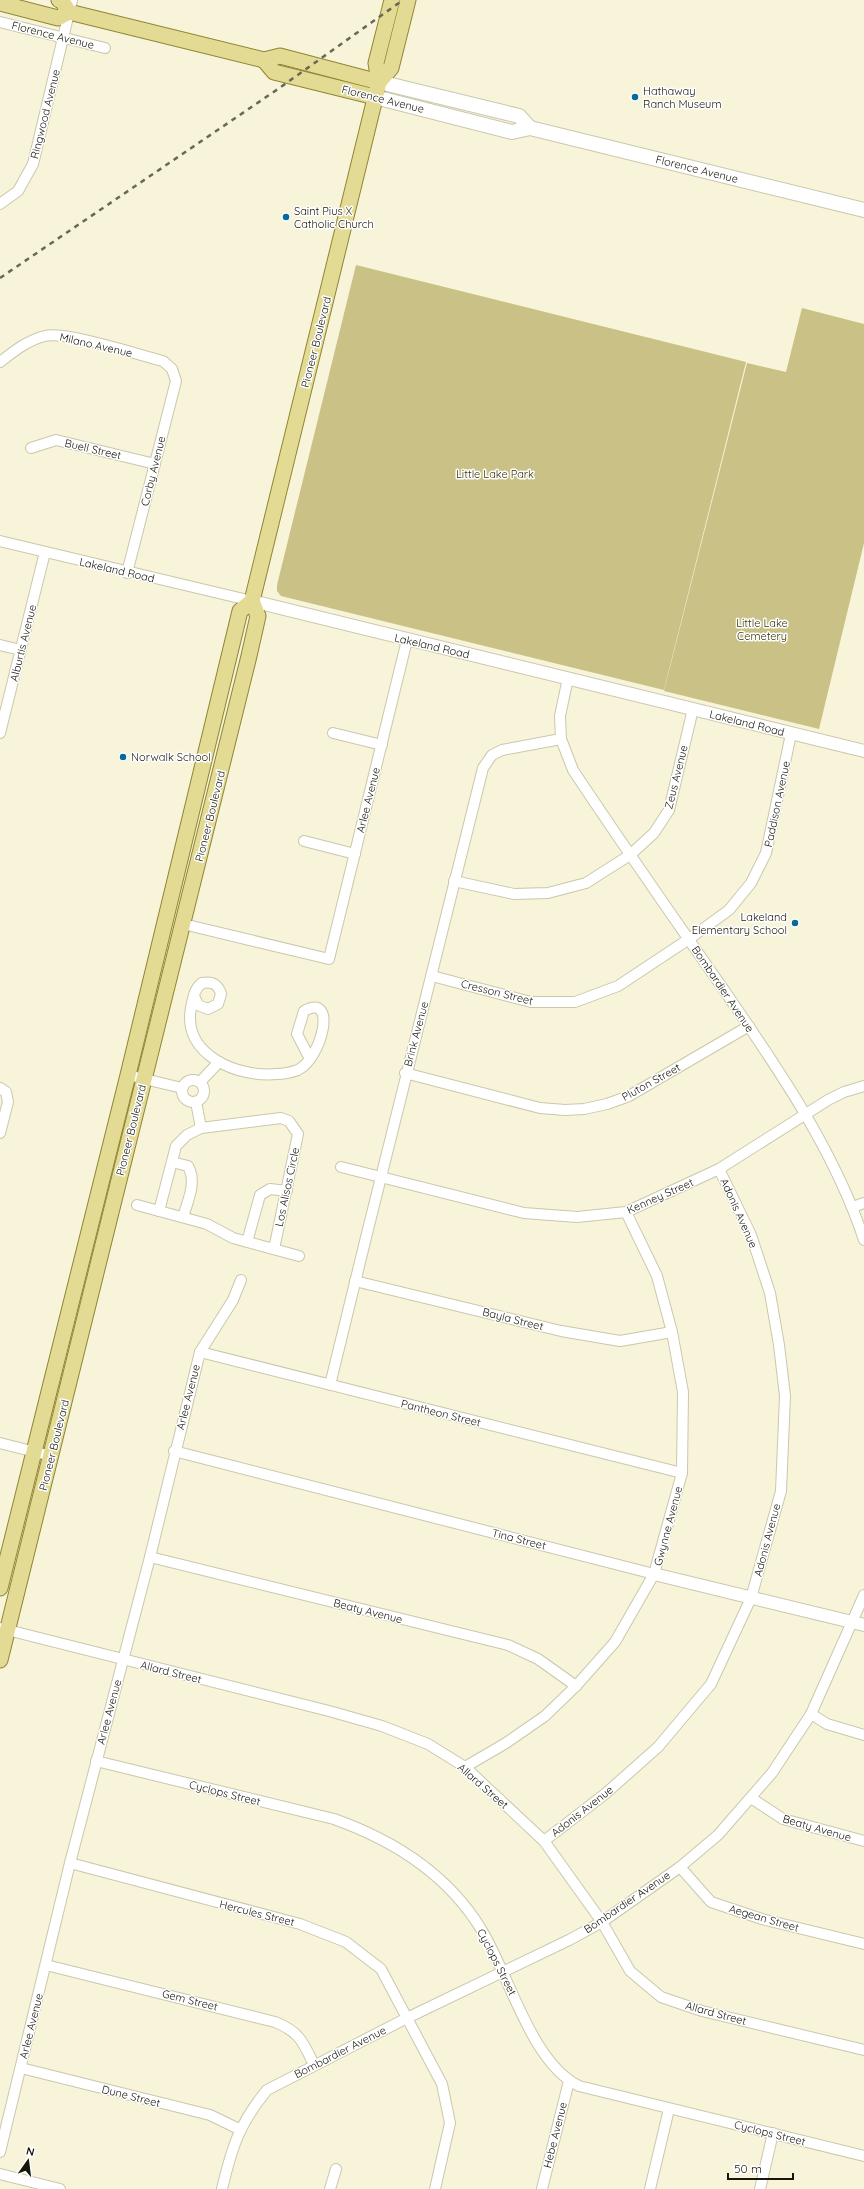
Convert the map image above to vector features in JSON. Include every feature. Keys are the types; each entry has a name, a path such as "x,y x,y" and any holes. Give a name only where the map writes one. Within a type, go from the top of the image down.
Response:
{"main road":[{"path":"58,0 70,6"},
{"name":"Pioneer Boulevard","path":"0,1588 128,1075 240,612 252,601 379,82 376,63 392,0"},
{"name":"Pioneer Boulevard","path":"379,82 391,68 408,0"},
{"name":"Florence Avenue","path":"0,3 58,18 70,6 264,60 280,56 519,116 530,128"},
{"name":"Florence Avenue","path":"264,60 274,72 512,132 530,128 864,210"},
{"name":"Pioneer Boulevard","path":"0,1660 4,1629 51,1456 258,616 252,601"}],"street":[{"name":"Ringwood Avenue","path":"0,204 18,191 33,164 70,6"},
{"name":"Florence Avenue","path":"0,22 105,48"},
{"name":"Milano Avenue","path":"0,362 27,342 46,336 65,336 163,361 172,369"},
{"name":"Corby Avenue","path":"127,573 176,381 172,369"},
{"name":"Buell Street","path":"31,448 56,440 155,464"},
{"name":"Lakeland Road","path":"0,541 127,573 252,601 864,751"},
{"name":"Alburtis Avenue","path":"0,733 45,552"},
{"name":"Arlee Avenue","path":"183,924 329,959 407,640"},
{"path":"0,645 21,650"},
{"name":"Bombardier Avenue","path":"568,678 560,716 561,739 573,770 749,1026 805,1114 853,1207 864,1240"},
{"name":"Zeus Avenue","path":"454,880 514,894 548,894 586,883 630,855 654,833 669,810 693,709"},
{"path":"333,733 382,745"},
{"name":"Paddison Avenue","path":"689,939 729,910 752,883 758,871 766,853 791,734"},
{"name":"Brink Avenue","path":"330,1385 406,1073 432,976 454,880 483,768 492,755 502,750 561,739"},
{"path":"304,841 355,854"},
{"name":"Cresson Street","path":"432,976 531,1002 575,1002 618,986 689,939"},
{"path":"194,996 190,1015 192,1033 202,1048 219,1062 235,1069 270,1075 299,1069 310,1059"},
{"name":"Pluton Street","path":"406,1073 540,1108 565,1110 584,1109 607,1104 629,1096 749,1026"},
{"path":"200,1082 219,1062"},
{"path":"128,1075 182,1088"},
{"path":"193,1079 200,1082 204,1089 203,1097 196,1102 188,1101 182,1096 182,1088 186,1081 193,1079"},
{"name":"Kenney Street","path":"341,1168 524,1213 577,1217 626,1212 719,1169 805,1114 844,1092 864,1086"},
{"path":"0,1134 8,1102 3,1090"},
{"path":"196,1102 200,1128"},
{"name":"Los Alisos Circle","path":"159,1211 176,1146 187,1135 200,1128 271,1118 281,1118 289,1121 298,1134 274,1249"},
{"path":"172,1162 188,1166 192,1173 193,1181 184,1217"},
{"name":"Adonis Avenue","path":"544,1841 605,1794 658,1747 710,1684 751,1598 780,1491 785,1396 779,1345 770,1293 751,1235 719,1169"},
{"path":"247,1242 260,1195 270,1189 287,1191"},
{"path":"853,1207 864,1203"},
{"path":"137,1205 207,1224 233,1238 299,1256"},
{"name":"Gwynne Avenue","path":"465,1767 506,1743 545,1716 576,1686 615,1642 654,1574 682,1473 683,1392 672,1332 657,1276 626,1212"},
{"name":"Arlee Avenue","path":"0,2152 70,1863 150,1557 174,1450 200,1352 233,1300 241,1280"},
{"name":"Bayla Street","path":"355,1281 561,1331 620,1341 672,1332"},
{"name":"Pantheon Street","path":"200,1352 682,1473"},
{"path":"0,1443 51,1456"},
{"name":"Tina Street","path":"174,1450 654,1574 858,1624"},
{"name":"Beaty Avenue","path":"150,1557 508,1645 538,1658 576,1686"},
{"name":"Bombardier Avenue","path":"222,2189 239,2129 252,2108 267,2090 407,2018 602,1922 680,1867 718,1835 772,1773 811,1714 858,1624 864,1595"},
{"name":"Allard Street","path":"4,1629 122,1660 330,1711 382,1726 428,1744 465,1767 544,1841 602,1922 630,1971 661,1997 702,2011 864,2050"},
{"path":"811,1714 827,1724 864,1735"},
{"name":"Cyclops Street","path":"96,1761 334,1819 364,1830 409,1855 448,1886 481,1929 543,2055 558,2072 569,2081 579,2086 864,2156"},
{"name":"Beaty Avenue","path":"751,1798 783,1819 817,1830 864,1841"},
{"name":"Hercules Street","path":"70,1863 300,1924 346,1942 381,1969 407,2018"},
{"name":"Aegean Street","path":"680,1867 711,1902 762,1920 864,1944"},
{"name":"Gem Street","path":"46,1965 275,2022 290,2028 301,2039 314,2065"},
{"path":"407,2018 442,2084 450,2123 435,2189"},
{"name":"Dune Street","path":"21,2068 210,2115 239,2129"},
{"name":"Hebe Avenue","path":"542,2189 569,2081"},
{"path":"650,2189 669,2108"},
{"path":"760,2189 773,2133"},
{"path":"330,2189 336,2169"},
{"path":"0,2174 60,2189"}],"green space":[{"name":"Little Lake Park","path":"356,265 746,362 664,690 281,596 277,591 277,585"},
{"name":"Little Lake Cemetery","path":"802,308 864,324 864,543 819,729 664,691 747,363 786,372"}],"railway":[{"path":"0,278 278,89 403,0"}],"place":[{"name":"Hathaway Ranch Museum","path":"635,97"},
{"name":"Saint Pius X Catholic Church","path":"286,217"},
{"name":"Norwalk School","path":"123,757"},
{"name":"Lakeland Elementary School","path":"795,923"}]}
